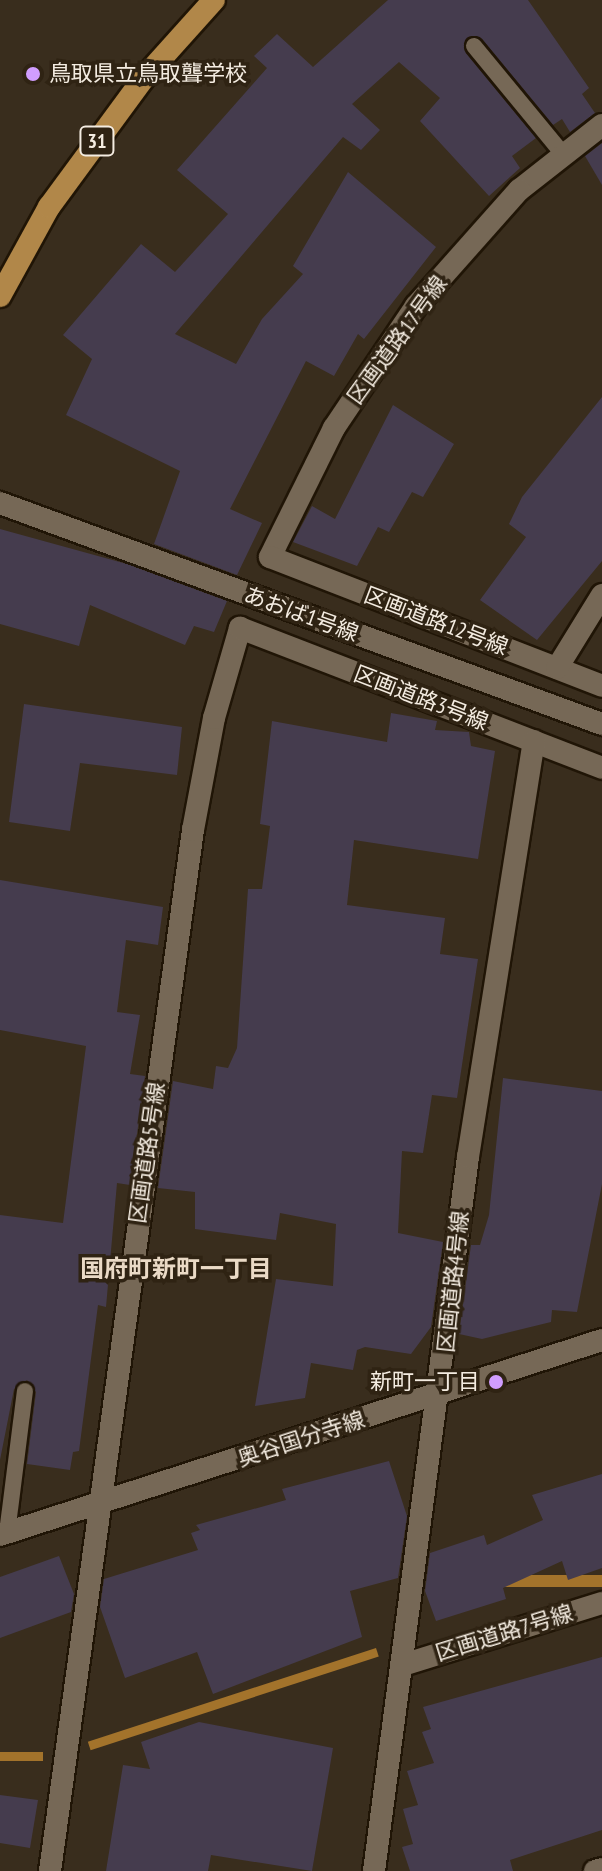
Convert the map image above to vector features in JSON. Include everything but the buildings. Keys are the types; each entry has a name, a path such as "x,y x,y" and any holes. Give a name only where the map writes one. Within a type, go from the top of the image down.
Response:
{"main road":[{"name":"31","path":"0,296 49,207 143,79 214,0"}],"street":[{"name":"区画道路17号線","path":"270,557 334,428 416,306 519,190 602,125"},
{"name":"あおば1号線","path":"0,503 602,724"},
{"name":"区画道路12号線","path":"270,557 602,686"},
{"path":"557,668 602,595"},
{"name":"区画道路3号線","path":"240,628 602,768"},
{"name":"区画道路5号線","path":"50,1871 193,830 240,628"},
{"name":"区画道路4号線","path":"374,1871 406,1664 442,1393 468,1157 534,741"},
{"name":"奥谷国分寺線","path":"4,1534 602,1340"},
{"name":"区画道路7号線","path":"406,1664 602,1603"},
{"path":"595,1871 602,1869"}],"lane":[{"path":"474,46 564,155"},
{"path":"4,1534 25,1391"}],"shaded area":[{"path":"434,1575 602,1575 602,1587 434,1587"},
{"path":"376,1648 379,1657 91,1750 88,1742"},
{"path":"0,1752 43,1752 43,1761 0,1761"}],"place":[{"name":"鳥取県立鳥取聾学校","path":"33,74"},
{"name":"新町一丁目","path":"496,1382"}],"district":[{"name":"国府町新町一丁目","path":"176,1269"}]}
